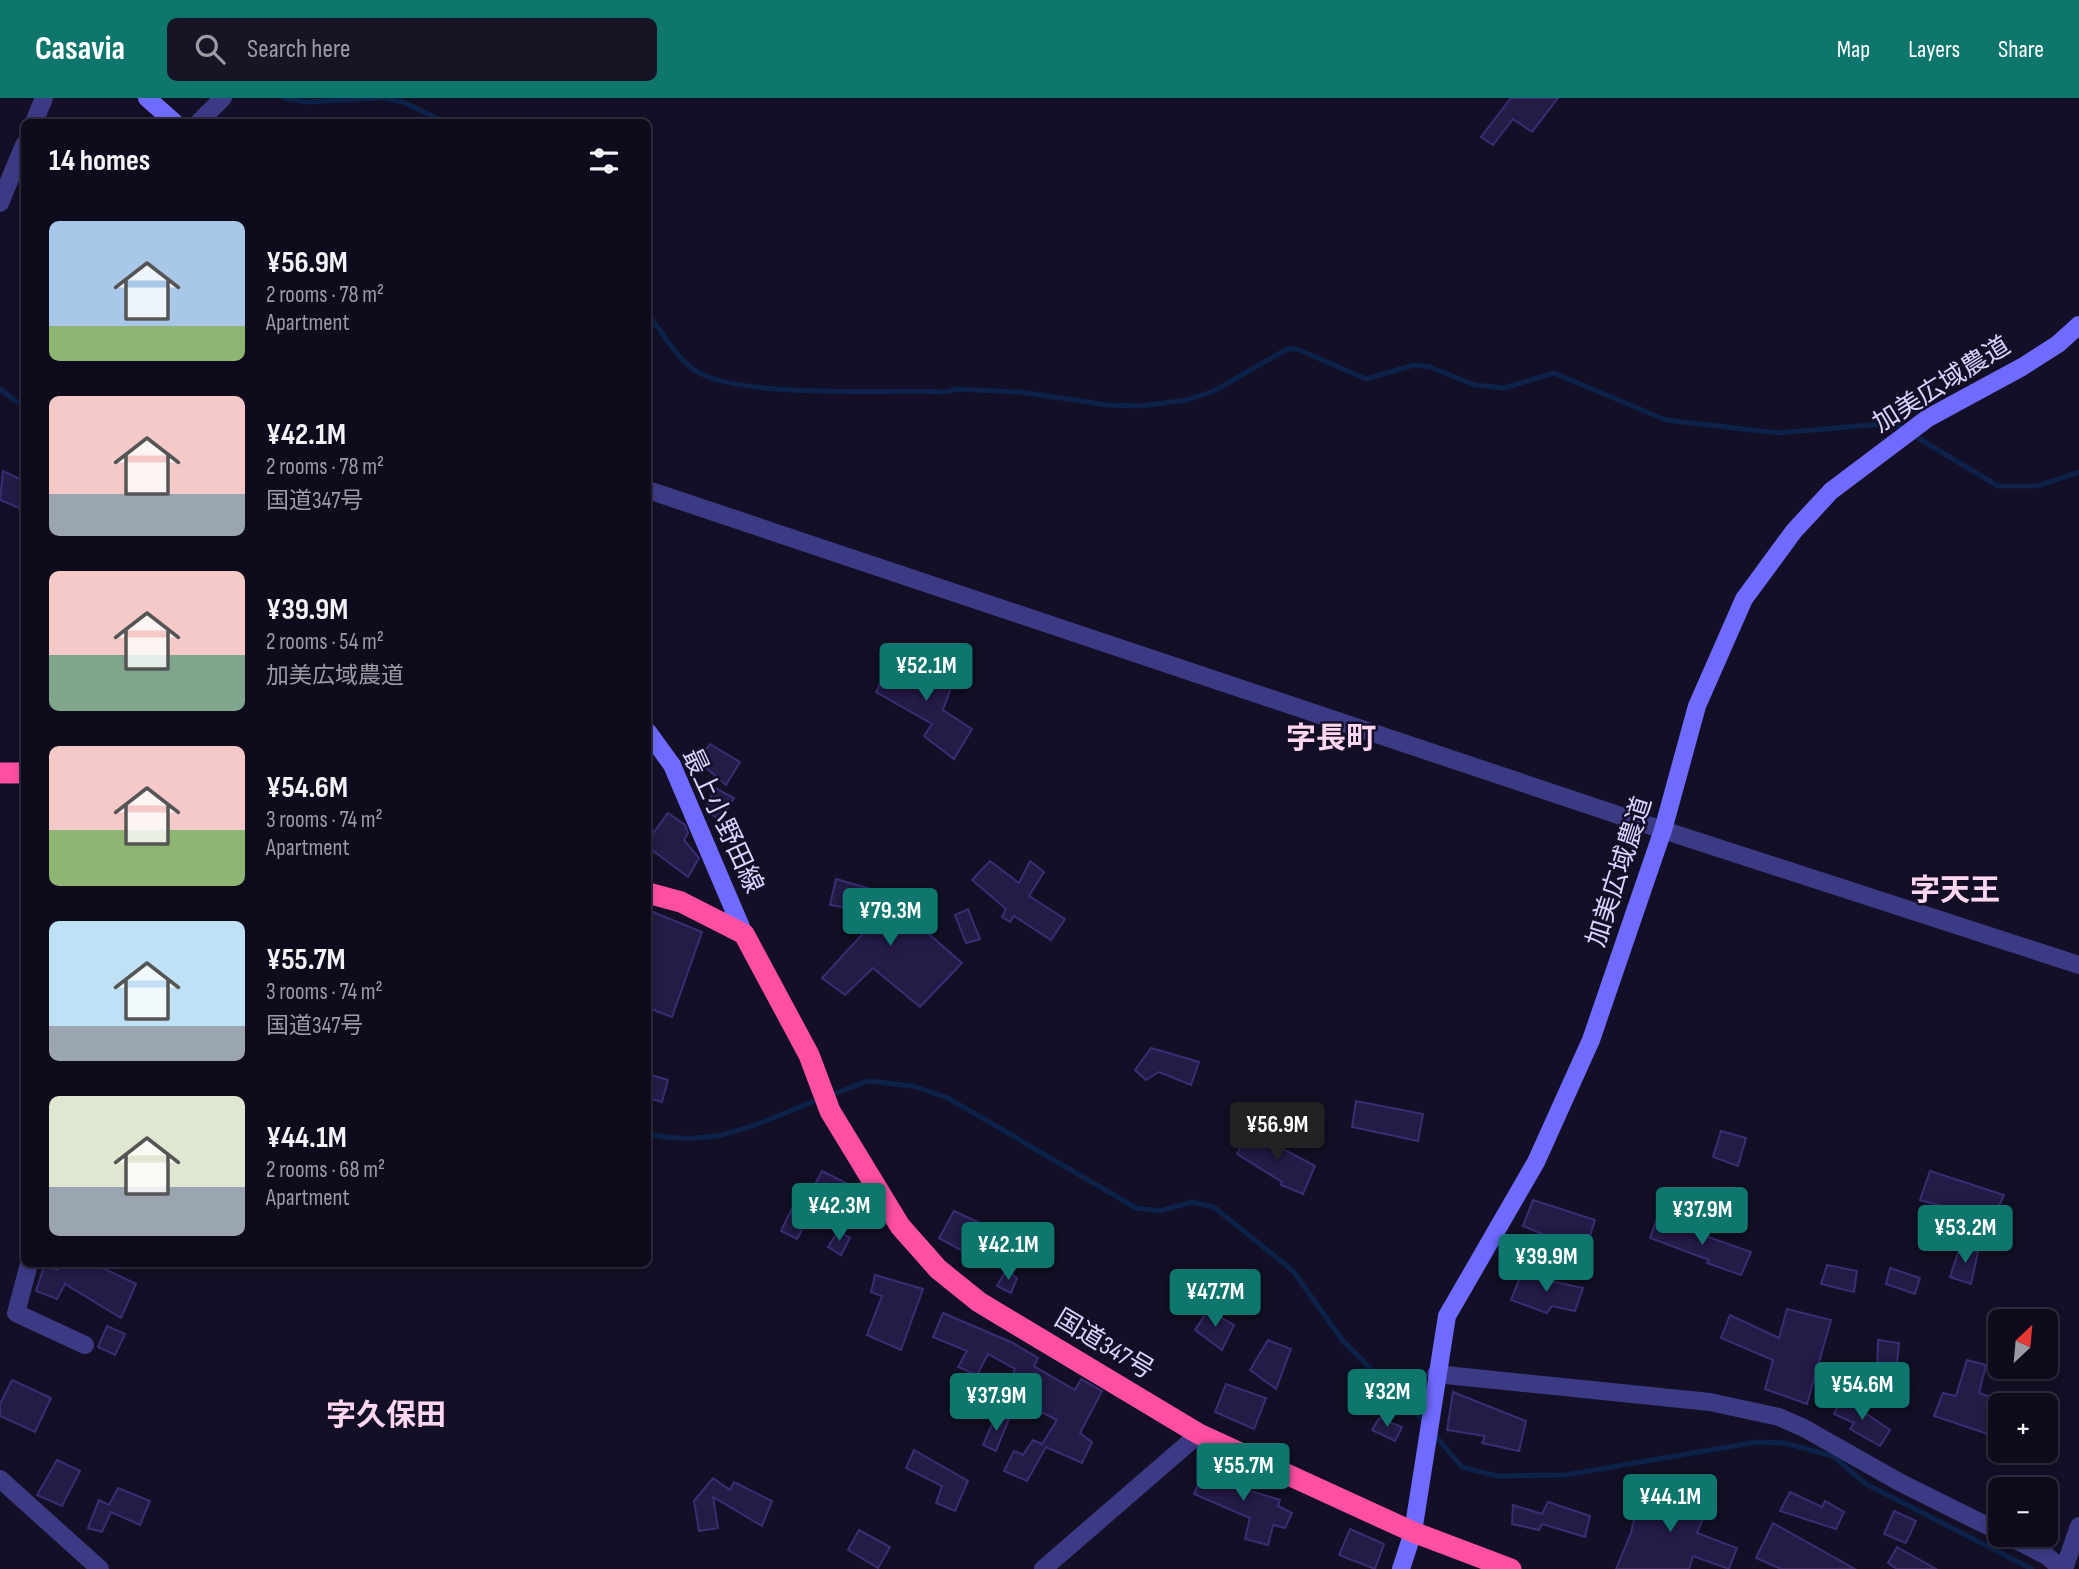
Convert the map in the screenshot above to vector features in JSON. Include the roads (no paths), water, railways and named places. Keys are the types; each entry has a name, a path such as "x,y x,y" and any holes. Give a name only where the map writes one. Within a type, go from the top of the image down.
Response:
{"highway":[{"path":"0,773 21,773"},
{"path":"651,894 681,902 744,934"},
{"name":"国道347号","path":"744,934 808,1055 830,1111 900,1226 938,1269 979,1302 1199,1434 1413,1532 1511,1569"}],"street":[{"path":"35,119 44,98"},
{"path":"147,98 171,119"},
{"path":"202,119 223,98"},
{"path":"0,203 21,152"},
{"name":"加美広域農道","path":"1401,1569 1413,1532 1447,1316 1536,1162 1591,1040 1663,830 1697,706 1744,599 1794,531 1831,491 1928,418 2022,367 2058,344 2079,325"},
{"path":"651,490 1663,830 2079,965"},
{"name":"最上小野田線","path":"651,736 672,765 744,934"},
{"path":"28,1267 16,1313 85,1345"},
{"path":"1436,1374 1710,1402 1780,1417 1901,1483 1988,1526"},
{"path":"1043,1569 1199,1434"},
{"path":"0,1479 100,1569"},
{"path":"2029,1547 2047,1556 2063,1569 2079,1526"}],"waterway":[{"path":"285,98 307,102 379,98"},
{"path":"383,98 403,102 439,119"},
{"path":"651,318 689,366 717,380 746,386 817,391 947,392 956,389 1020,392 1108,405 1141,406 1187,400 1214,391 1287,349 1297,349 1366,379 1414,365 1430,367 1475,385 1504,388 1554,373 1666,420 1778,433 1882,424 1896,425 1905,430"},
{"path":"0,389 21,405"},
{"path":"1913,435 1998,486 2037,486 2079,472"},
{"path":"831,1095 868,1081 913,1086 948,1098 1136,1208 1160,1211 1192,1202 1214,1207 1293,1271 1343,1341 1426,1424"},
{"path":"651,1134 673,1138 717,1136 758,1124 822,1098"},
{"path":"1434,1434 1462,1467 1497,1476 1566,1475 1756,1442 1785,1443 1833,1456 1866,1484 2032,1569"}],"district":[{"name":"字長町","path":"1331,739"},
{"name":"字天王","path":"1955,891"},
{"name":"字久保田","path":"386,1416"}]}
